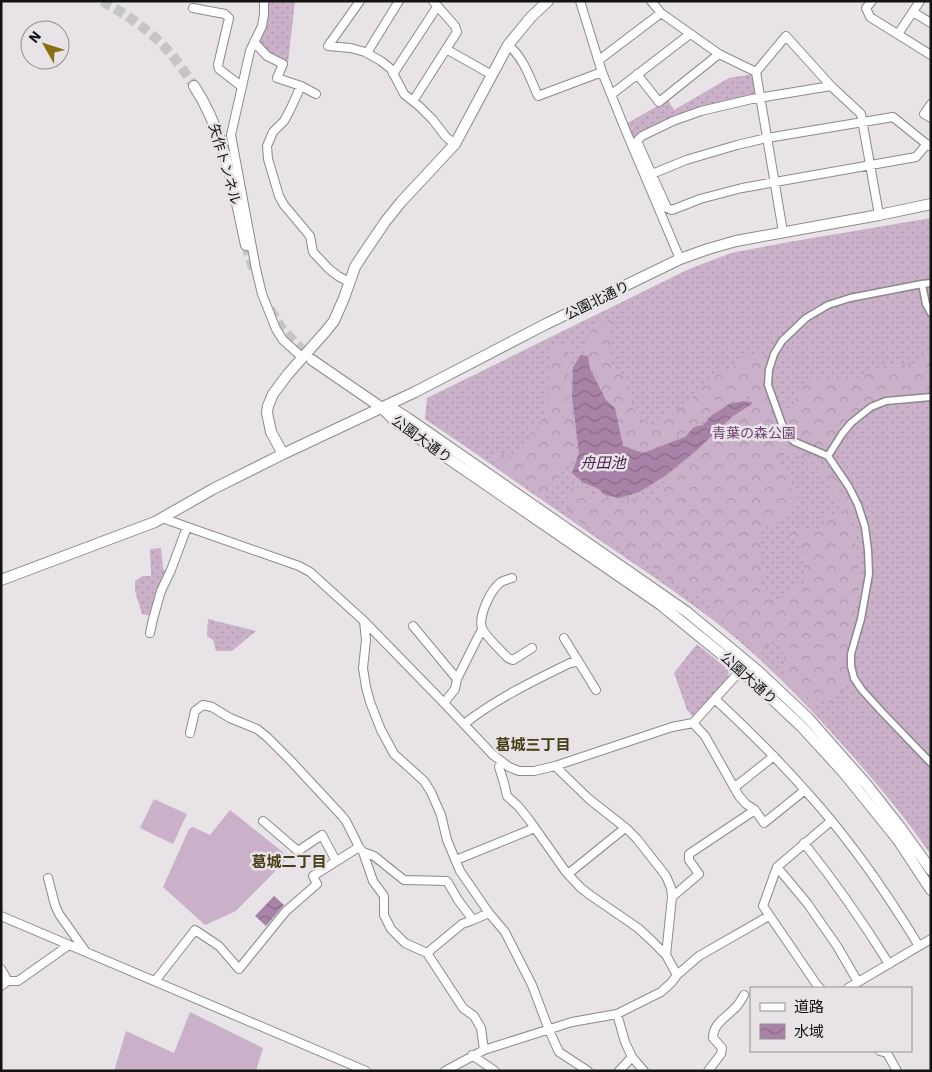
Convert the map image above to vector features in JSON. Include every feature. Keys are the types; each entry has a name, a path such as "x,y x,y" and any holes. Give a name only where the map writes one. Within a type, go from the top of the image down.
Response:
{"street":[{"path":"264,1 262,26 250,50 231,135 262,294 276,329 283,340 307,359 382,408"},
{"path":"360,1 328,46 351,48 381,60 391,69 404,94 433,120 446,137 455,144"},
{"path":"367,53 399,1"},
{"path":"283,454 271,432 267,413 273,394 307,359 334,320 355,267 385,222 455,144 508,45 531,17 548,1"},
{"path":"580,1 602,72 680,259"},
{"path":"651,1 661,12 719,54 756,72"},
{"path":"872,1 866,8 870,17 931,55"},
{"path":"898,34 920,1"},
{"path":"394,74 435,4 455,26 457,32 413,101"},
{"path":"193,8 225,14 229,18 218,65 219,69 242,86"},
{"path":"599,60 661,12"},
{"path":"913,12 931,23"},
{"path":"612,94 690,34"},
{"path":"784,232 756,72 786,36 831,86 861,114 879,215"},
{"path":"254,42 267,56 283,64 277,78 301,86 316,94"},
{"path":"508,45 514,50 527,70 538,96 602,72"},
{"path":"446,49 492,75"},
{"path":"637,74 659,102 719,54"},
{"name":"矢作トンネル","path":"194,86 209,112 222,143 246,245"},
{"path":"301,86 284,121 273,132 267,146 268,159 279,196 284,205 310,236 312,252 329,269 350,282"},
{"path":"652,174 708,152 767,138 892,117 929,145 916,157 742,188 672,210 667,208 637,141 642,136 673,121 701,111 760,98 831,86"},
{"path":"931,104 924,114 931,118"},
{"name":"公園北通り","path":"1,580 146,526 213,489 283,454 415,392 546,324 680,259 736,241 931,204"},
{"path":"931,283 850,298 828,306 806,318 782,341 774,354 768,370 768,386 786,435 795,442 828,456 849,487 858,505 865,527 869,574 861,619 852,654 851,666 854,678 862,690 931,763"},
{"path":"922,284 926,304 931,313"},
{"path":"828,456 851,423 871,407 886,401 931,396"},
{"name":"公園大通り","path":"382,408 395,410 688,612 754,668 808,718 900,826 931,870"},
{"name":"公園大通り","path":"382,408 398,424 661,606 741,670 801,726 844,773 898,840 931,890"},
{"path":"162,518 300,566 310,572 364,621 502,763 519,771 534,771 555,766 693,722 741,670 754,668"},
{"path":"150,633 161,590 171,570 187,527"},
{"path":"444,703 455,689 457,679 482,630 481,620 486,604 497,586 512,578"},
{"path":"364,621 366,640 363,668 370,702 381,730 394,754 424,781 431,792 441,815 447,840 460,871 489,913 505,932 532,985 559,1052 588,1071"},
{"path":"413,626 457,679"},
{"path":"482,630 508,658 513,660 532,648"},
{"path":"564,638 577,662 596,690"},
{"path":"738,655 741,670"},
{"path":"464,724 495,702 515,691 570,663 577,662"},
{"path":"715,699 774,756 831,821 892,901 919,946"},
{"path":"190,733 195,711 203,705 212,707 230,718 258,729 291,761 346,821 361,850 372,881 384,896 384,915 391,930 405,943 427,953 463,1008 474,1016 481,1028 484,1050"},
{"path":"693,722 705,736 746,804 755,810 764,823 805,790"},
{"path":"735,787 774,756"},
{"path":"502,763 499,767 507,796 519,807 568,874 596,900 638,928 666,955 677,975"},
{"path":"555,766 589,799 637,839 666,876 671,888 672,898 666,955"},
{"path":"672,898 698,874 689,860 689,854 755,810"},
{"path":"263,821 298,851 322,835 336,861"},
{"path":"819,987 763,906 778,867 831,821"},
{"path":"456,860 535,828"},
{"path":"568,874 625,828"},
{"path":"804,843 862,920 889,964"},
{"path":"155,981 195,930 219,946 238,969 282,916 317,884 313,876 336,861 361,850 374,856 404,880 447,881 473,920"},
{"path":"778,867 807,903 837,946 858,982"},
{"path":"48,878 59,914 86,952"},
{"path":"427,953 462,924 489,913"},
{"path":"1,916 366,1071"},
{"path":"445,1071 484,1050 572,1022 617,1014 661,992 699,956 769,916"},
{"path":"850,987 931,939"},
{"path":"1,986 8,981 18,981 69,945"},
{"path":"1,969 8,981"},
{"path":"708,1071 721,1054 722,1048 713,1038 714,1028 735,1008 744,995"},
{"path":"617,1014 625,1042 632,1057 644,1071"},
{"path":"884,1052 887,1053 897,1071"},
{"path":"472,1056 495,1071"},
{"path":"618,1071 632,1057"}],"green space":[{"path":"265,1 295,1 288,63 266,50 257,39"},
{"path":"753,74 756,97 673,119 632,139 626,124 668,100 674,110 729,78"},
{"name":"青葉の森公園","path":"931,218 931,855 888,798 841,743 796,694 747,648 677,594 425,419 427,398 689,269 731,253"},
{"path":"611,320 612,364 623,376 636,415 653,425 691,400 701,384 758,351 767,356 762,378 766,400 775,425 784,438 817,455 817,463 806,462 799,456 787,451 777,466 784,471 789,479 791,489 798,497 793,506 780,519 755,533 760,546 757,560 766,572 759,588 775,602 799,584 808,586 802,548 788,534 792,527 806,531 822,532 825,529 822,518 842,514 845,511 818,472 826,467 832,472 853,515 860,582 845,669 851,683 831,702 825,700 812,706 809,698 800,695 784,676 784,654 773,635 772,643 759,654 738,635 729,633 724,617 718,620 699,591 687,594 676,583 566,513 572,501 563,494 573,486 618,504 639,497 655,502 664,480 672,472 705,445 744,407 753,404 749,395 723,404 702,422 672,440 643,451 623,441 584,342 597,322"},
{"path":"568,342 569,398 576,448 547,497 490,460 493,454 512,455 531,441 547,409 549,351"},
{"path":"931,347 931,392 885,397 864,407 848,420 832,443 822,452 801,444 793,436 786,416 805,382 858,378 882,366 913,364"},
{"path":"161,548 163,569 168,573 152,616 142,614 135,591 135,581 142,576 151,576 150,549"},
{"path":"208,619 256,631 232,651 216,651 213,640 207,636"},
{"path":"697,644 729,670 728,679 694,718 687,710 674,673"},
{"path":"154,799 187,814 173,844 140,828"},
{"path":"230,810 289,857 236,911 205,925 163,887 189,829 193,827 210,835"},
{"path":"190,1012 263,1048 256,1071 114,1071 126,1031 174,1053"}],"water":[{"name":"舟田池","path":"581,355 588,356 590,369 606,400 615,408 623,446 643,453 685,437 694,427 703,425 711,416 729,404 743,401 751,402 752,404 733,416 697,450 665,476 639,492 620,498 605,495 599,489 584,483 572,473 579,453 572,396 573,367"},
{"path":"274,896 284,905 266,926 255,916"}],"tunnel":[{"path":"102,1 130,18 156,38 171,54 194,86"},
{"path":"246,245 254,271"},
{"path":"270,309 282,329 312,360"}],"district":[{"name":"葛城三丁目","path":"533,744"},
{"name":"葛城二丁目","path":"289,861"}]}
